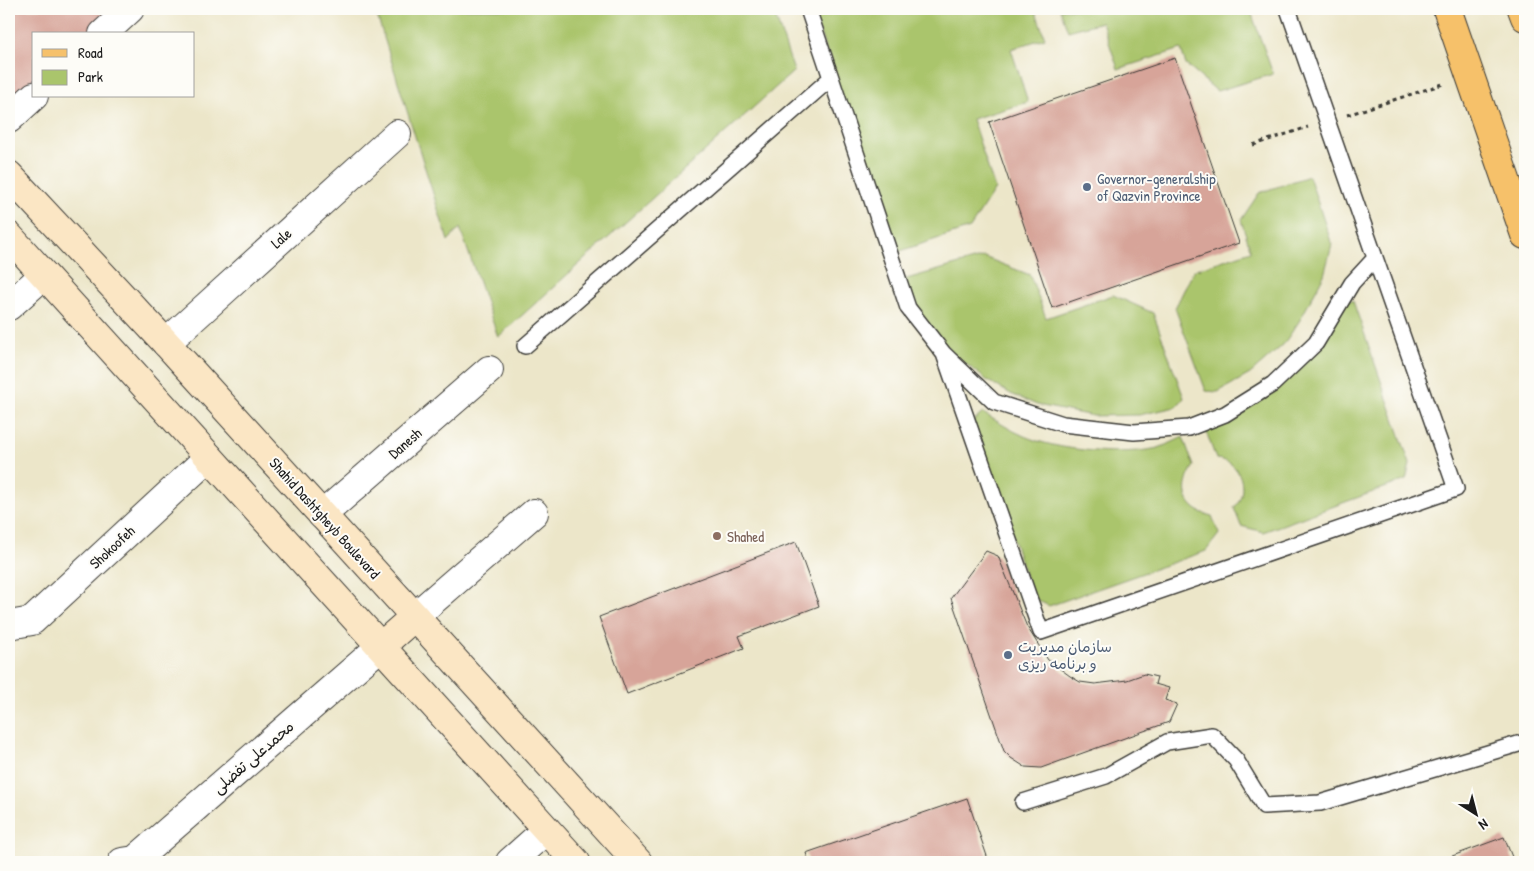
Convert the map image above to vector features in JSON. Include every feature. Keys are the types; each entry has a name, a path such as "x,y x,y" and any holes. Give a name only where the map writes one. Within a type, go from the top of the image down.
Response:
{"main road":[{"path":"1447,9 1525,235"},
{"path":"1522,9 1525,17"}],"street":[{"path":"105,32 130,9"},
{"path":"9,119 32,98"},
{"name":"Lale","path":"166,343 397,134"},
{"name":"Shahid Dashtgheyb Boulevard","path":"9,175 166,343 638,862"},
{"path":"9,236 576,862"},
{"path":"9,306 44,275"},
{"name":"Danesh","path":"322,515 489,370"},
{"name":"Shokoofeh","path":"9,625 32,621 209,457"},
{"path":"381,646 534,513"},
{"name":"محمدعلی تفضلی","path":"122,862 135,860 381,646"},
{"path":"510,862 546,830"}],"lane":[{"path":"808,9 908,308 944,354 994,402 1063,424 1134,432 1189,428 1225,414 1273,384 1316,343 1352,283 1375,258"},
{"path":"944,354 1041,632 1456,489 1288,9"},
{"path":"525,346 831,78"},
{"path":"1022,802 1106,776 1167,742 1212,735 1236,760 1264,806 1320,802 1525,742"}],"path":[{"path":"1254,144 1470,76"}],"green space":[{"path":"375,9 773,9 794,71 498,337 460,228 448,241"},
{"path":"812,9 1035,9 1045,38 1011,49 1028,102 972,119 995,189 970,228 894,253"},
{"path":"1060,9 1250,9 1273,74 1217,91 1186,65 1181,49 1118,69 1102,22 1068,31"},
{"path":"1309,176 1332,245 1324,275 1300,320 1283,345 1250,374 1218,392 1206,391 1175,308 1194,270 1251,251 1241,220 1259,193"},
{"path":"984,257 1030,275 1046,318 1113,295 1153,313 1184,398 1176,407 1139,415 1093,416 1037,405 1011,394 988,381 952,353 910,302 903,280"},
{"path":"1345,300 1353,301 1410,464 1406,480 1263,532 1241,526 1234,508 1239,501 1241,493 1242,485 1240,478 1237,470 1232,465 1216,459 1206,431 1243,412 1278,389"},
{"path":"983,413 1024,436 1038,441 1090,451 1127,452 1158,448 1183,437 1194,466 1186,483 1187,497 1190,504 1196,509 1212,516 1219,534 1206,551 1049,606 1033,598 973,421"}],"building":[{"path":"9,9 115,9 90,32 32,32 32,87 9,104"},
{"path":"1175,58 1239,243 1052,308 989,122"},
{"path":"796,542 819,606 739,636 744,648 627,694 599,617"},
{"name":"سازمان مدیریت و برنامه ریزی","path":"986,551 998,556 1027,627 1048,660 1080,682 1095,684 1127,680 1144,674 1157,677 1155,684 1169,688 1165,700 1177,704 1169,722 1041,768 1025,767 1011,758 1004,751 951,598"},
{"path":"967,798 989,862 809,862 806,853"},
{"path":"1504,837 1514,862 1436,862"}],"place":[{"name":"Governor-generalship of Qazvin Province","path":"1087,187"},
{"name":"Shahed","path":"717,536"},
{"name":"سازمان مدیریت و برنامه ریزی","path":"1008,655"}]}
